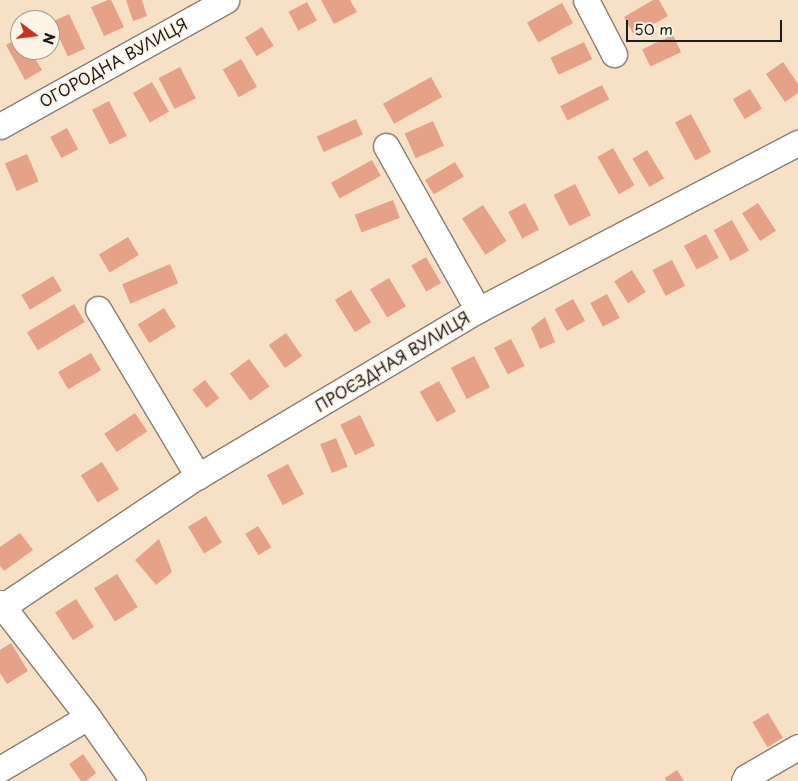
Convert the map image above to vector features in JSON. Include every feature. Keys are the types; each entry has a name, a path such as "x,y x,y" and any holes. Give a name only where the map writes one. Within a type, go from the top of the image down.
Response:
{"street":[{"name":"ОГОРОДНА ВУЛИЦЯ","path":"0,126 226,0"},
{"path":"586,0 614,54"},
{"name":"ПРОЄЗДНАЯ ВУЛИЦЯ","path":"1,605 198,476 478,310 798,143"},
{"path":"386,146 478,310"},
{"path":"98,309 198,476"},
{"path":"1,605 88,718 133,781"},
{"path":"0,769 88,718"},
{"path":"744,781 798,747"}],"building":[{"path":"111,0 124,27 104,36 91,7"},
{"path":"126,0 142,0 147,16 133,21"},
{"path":"321,0 350,0 357,12 334,24"},
{"path":"653,0 659,0 668,16 634,35 624,17"},
{"path":"307,2 317,21 298,30 288,12"},
{"path":"562,3 573,23 538,43 527,22"},
{"path":"69,14 85,48 68,56 60,40 60,18"},
{"path":"262,27 274,46 257,56 245,38"},
{"path":"673,35 681,52 650,67 642,49"},
{"path":"584,42 592,59 558,75 550,58"},
{"path":"10,43 10,52 6,45"},
{"path":"241,59 257,87 239,97 223,70"},
{"path":"14,60 36,60 42,70 25,80"},
{"path":"783,62 798,84 798,93 785,102 766,74"},
{"path":"180,67 196,98 175,109 159,78"},
{"path":"431,77 442,97 394,124 383,104"},
{"path":"152,82 169,111 150,122 133,93"},
{"path":"602,85 609,99 567,121 560,106"},
{"path":"750,89 762,109 745,119 733,99"},
{"path":"109,101 127,136 110,144 92,110"},
{"path":"691,114 711,152 695,160 675,122"},
{"path":"356,119 363,135 324,152 317,136"},
{"path":"433,121 444,146 416,158 405,134"},
{"path":"67,128 78,149 61,158 50,137"},
{"path":"613,148 634,185 619,194 597,157"},
{"path":"647,150 664,178 649,187 632,159"},
{"path":"27,154 39,182 17,191 5,163"},
{"path":"372,160 381,176 340,199 331,183"},
{"path":"455,162 464,177 434,195 425,180"},
{"path":"575,184 591,215 570,226 554,195"},
{"path":"393,200 400,218 362,232 355,215"},
{"path":"525,203 539,229 522,238 508,212"},
{"path":"758,203 776,231 760,241 742,213"},
{"path":"483,205 506,241 485,255 462,219"},
{"path":"732,220 749,251 731,261 714,230"},
{"path":"706,234 719,258 697,270 684,246"},
{"path":"128,237 139,255 110,273 99,255"},
{"path":"426,257 441,283 426,291 411,266"},
{"path":"672,260 685,286 666,296 652,270"},
{"path":"170,264 178,283 130,304 122,284"},
{"path":"632,270 646,292 628,303 614,281"},
{"path":"53,276 62,291 30,310 21,295"},
{"path":"389,278 406,306 387,318 370,289"},
{"path":"351,290 371,322 355,332 335,300"},
{"path":"607,294 620,318 603,327 590,303"},
{"path":"573,299 585,321 567,331 555,309"},
{"path":"74,304 85,322 38,350 27,332"},
{"path":"164,308 176,327 149,343 138,324"},
{"path":"545,317 555,342 540,349 531,328"},
{"path":"286,333 302,356 285,368 269,345"},
{"path":"511,339 525,366 508,374 494,348"},
{"path":"91,353 101,370 68,389 58,372"},
{"path":"474,356 490,387 467,399 451,368"},
{"path":"249,359 269,386 250,401 230,373"},
{"path":"205,380 219,398 207,408 192,390"},
{"path":"439,381 456,412 437,422 420,392"},
{"path":"135,413 147,431 117,452 104,434"},
{"path":"360,415 375,446 355,455 340,425"},
{"path":"336,438 348,467 332,473 320,444"},
{"path":"102,462 119,489 98,502 81,475"},
{"path":"288,464 304,494 283,505 267,475"},
{"path":"206,516 222,543 204,553 188,527"},
{"path":"258,526 271,547 259,555 245,534"},
{"path":"20,533 33,550 4,571 0,566 0,547"},
{"path":"159,539 172,572 156,585 135,560"},
{"path":"117,574 138,607 115,621 94,588"},
{"path":"76,599 94,627 73,640 55,613"},
{"path":"11,643 28,671 7,684 0,673 0,650"},
{"path":"768,713 783,738 768,747 753,722"},
{"path":"83,754 96,773 86,781 81,781 69,764"},
{"path":"677,770 684,781 666,781 665,778"}]}
